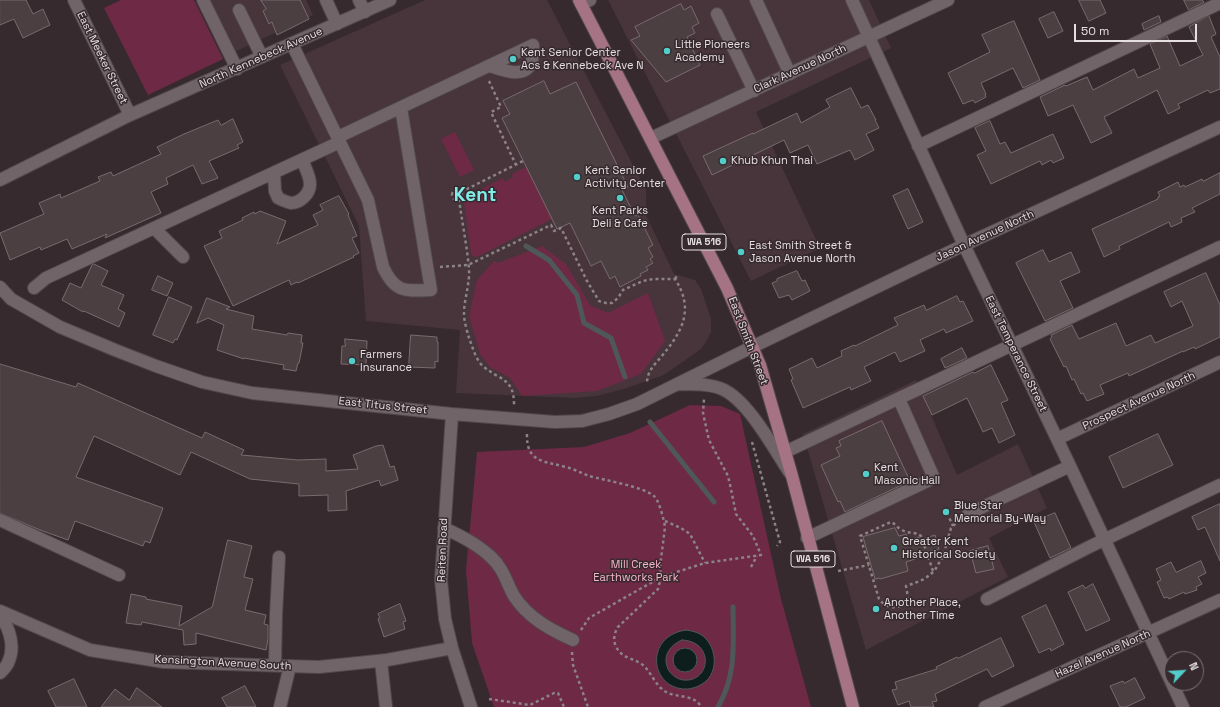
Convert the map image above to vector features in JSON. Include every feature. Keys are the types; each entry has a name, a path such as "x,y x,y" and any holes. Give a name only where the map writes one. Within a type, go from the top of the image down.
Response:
{"main road":[{"name":"East Smith Street","path":"583,1 727,288 760,365 792,476 807,538 853,707"}],"street":[{"name":"East Meeker Street","path":"74,0 130,115"},
{"path":"203,0 237,69"},
{"path":"326,0 338,24"},
{"path":"359,0 365,12"},
{"name":"North Kennebeck Avenue","path":"0,180 130,115 262,58 390,0"},
{"path":"756,0 790,74"},
{"name":"East Temperance Street","path":"852,0 964,245 1183,707"},
{"name":"Clark Avenue North","path":"651,138 948,0"},
{"path":"918,146 1220,3"},
{"path":"239,10 262,58"},
{"path":"717,14 754,91"},
{"path":"292,44 368,200 383,267 387,276 395,286 407,290 431,290 401,108"},
{"path":"34,288 46,278 302,160 401,108 486,67"},
{"name":"Jason Avenue North","path":"752,347 964,245 1220,127"},
{"path":"274,173 275,191 278,198 292,203 301,200 308,192 310,185 308,174 302,160"},
{"path":"154,228 183,256"},
{"path":"785,452 1220,247"},
{"name":"East Titus Street","path":"0,287 11,300 60,327 156,366 202,382 252,393 513,419 555,422 582,421 609,414 651,398 752,347"},
{"name":"East Titus Street","path":"0,297 16,302"},
{"name":"Prospect Avenue North","path":"1057,439 1220,362"},
{"path":"678,384 709,385 721,388 733,395 747,409 792,476"},
{"path":"807,538 934,478 899,399"},
{"name":"Reiten Road","path":"452,414 441,580 445,619 452,648 471,707"},
{"path":"968,514 1070,466"},
{"path":"987,599 1104,539 1220,485"},
{"path":"0,520 119,575"},
{"path":"444,528 474,543 492,558 503,571 514,596 524,608 552,631 573,640"},
{"path":"275,665 279,557"},
{"name":"Hazel Avenue North","path":"986,707 1220,600"},
{"name":"Kensington Avenue South","path":"0,613 90,650 164,662 319,667 381,661 452,648"},
{"name":"Kensington Avenue South","path":"0,613 8,626 12,646 8,663 0,673"},
{"path":"381,661 386,707"},
{"path":"280,707 290,666"}],"path":[{"path":"486,67 501,108 491,112 516,165"},
{"path":"459,199 454,199 452,193 456,190 461,192 523,161"},
{"path":"461,192 462,196 459,199 468,265 468,284 464,315 469,337 478,361 506,382 512,389 514,394 513,419"},
{"path":"428,268 468,265 551,225 554,231 561,228 587,281 599,301 606,303 612,302 618,298 623,290 643,281 652,279 675,280 682,289 685,302 683,326 670,346 650,370 647,382 651,398"},
{"path":"675,280 678,274"},
{"path":"588,707 573,665 572,653 573,640 589,618 661,577 705,563 761,555 753,536 736,514 732,489 728,476 709,440 703,413 705,397"},
{"path":"528,420 527,444 539,460 565,467 589,476 645,491 654,496 665,527 660,567 661,577 658,589 618,627 614,633 614,642 618,652 645,666 664,691 676,696 692,698 700,704 701,707"},
{"path":"750,436 780,542 777,546"},
{"path":"947,513 953,526"},
{"path":"933,572 921,536 916,532 903,531 891,522 860,536 879,598 886,606 891,608 907,602 909,594 906,586 923,580 933,572 943,556 949,534 953,526 958,520 968,514"},
{"path":"664,522 681,528 690,534 705,563"},
{"path":"752,567 757,555"},
{"path":"838,571 869,565"},
{"path":"489,700 530,705 558,693 564,707"}],"shaded area":[{"path":"199,0 306,0 313,15 226,56"},
{"path":"425,0 547,0 646,190 646,215 674,274 695,280 701,289 711,319 711,332 701,349 664,375 624,389 596,396 575,398 456,393 460,330 366,321 359,226 280,65"},
{"path":"608,0 869,0 891,48 756,112 820,248 751,281"},
{"path":"916,380 957,475 1018,444 1047,508 989,538 1008,577 866,650 803,434"},
{"path":"686,630 695,632 707,640 713,650 714,667 712,673 705,682 694,688 688,689 675,687 666,681 659,673 657,662 658,652 663,642 672,634","holes":["682,640 693,642 700,647 704,654 704,669 699,675 692,679 683,680 674,676 669,671 666,664 667,655 671,648 678,642"]},
{"path":"685,648 694,651 697,660 694,669 685,672 676,669 673,660 676,651"}],"green space":[{"path":"121,0 194,0 223,59 148,95 104,8"},
{"path":"455,132 474,170 460,177 441,139"},
{"path":"526,167 552,219 477,257 471,255 464,203 466,197 503,178 505,182 513,177 512,174"},
{"path":"542,246 566,264 590,305 608,313 648,293 665,341 641,374 597,391 522,396 510,378 490,367 480,354 469,316 477,280 494,261 498,263"},
{"name":"Mill Creek Earthworks Park","path":"690,405 721,406 740,414 781,599 811,707 494,707 472,643 466,570 477,452 584,447 630,433"}],"building":[{"path":"0,0 26,0 33,14 43,9 50,25 23,38 14,19 0,25"},
{"path":"261,0 300,0 309,19 277,35 272,22 269,24 263,11 266,9"},
{"path":"1079,0 1100,0 1106,13 1089,21"},
{"path":"1184,0 1202,0 1204,2 1189,10"},
{"name":"Little Pioneers Academy","path":"681,4 684,10 691,6 699,23 692,27 695,33 687,37 700,65 666,82 631,40 640,36 635,27"},
{"path":"1054,12 1063,31 1048,38 1039,19"},
{"path":"1159,16 1161,22 1144,30 1142,24"},
{"path":"1209,16 1216,34 1211,37 1220,57 1220,89 1210,93 1208,90 1178,104 1180,108 1168,114 1157,90 1104,117 1112,133 1091,143 1073,105 1048,116 1040,97 1065,85 1066,86 1087,77 1093,90 1134,69 1138,78 1160,68 1150,44 1167,36 1180,66 1203,55 1189,27"},
{"path":"1014,21 1040,80 1023,88 1013,68 981,83 986,97 975,103 973,100 963,104 948,73 990,52 982,35"},
{"name":"Kent Senior Activity Center","path":"544,81 550,94 576,82 628,187 622,190 635,216 638,215 653,245 648,248 653,257 650,259 653,263 646,267 648,270 640,274 641,276 620,287 615,276 610,279 601,261 591,266 570,223 557,229 502,118 510,114 503,101"},
{"path":"851,88 861,108 868,105 879,128 866,134 874,150 855,160 850,150 817,164 808,145 790,153 784,140 712,175 703,156 797,113 801,123 830,107 826,100"},
{"path":"233,119 243,142 237,145 239,148 209,161 218,178 202,184 193,165 166,178 168,184 151,192 161,213 105,238 107,234 72,249 67,239 41,250 40,247 10,260 0,233 44,214 39,203 60,194 61,198 100,181 98,177 111,172 113,176 161,154 157,147 184,134 218,120 221,125"},
{"path":"990,121 1000,144 1005,142 1011,153 1053,134 1064,158 1053,163 1051,160 1042,165 1040,161 991,184 977,155 986,151 975,128"},
{"path":"1220,173 1220,194 1192,208 1195,212 1181,218 1182,222 1171,227 1169,222 1119,246 1120,249 1104,257 1092,229 1158,199 1160,196 1158,192 1178,182 1180,187 1184,185 1185,187"},
{"path":"908,189 923,222 908,229 893,196"},
{"path":"339,196 349,214 348,215 357,236 352,238 359,253 353,256 354,257 298,283 297,282 291,285 289,280 233,306 204,246 222,238 219,231 243,220 242,218 254,212 255,214 260,211 286,221 277,244 318,225 313,215 323,210 320,205"},
{"path":"1043,250 1049,262 1071,252 1080,272 1060,281 1073,308 1045,321 1016,263"},
{"path":"94,264 108,271 101,285 124,295 118,309 125,313 119,327 84,311 83,312 62,300 70,283 81,288 92,265"},
{"path":"797,271 802,281 805,280 810,291 792,300 789,295 779,298 772,283 777,281 777,279"},
{"path":"1206,273 1220,305 1220,337 1195,349 1194,347 1183,351 1129,376 1128,373 1100,385 1104,394 1087,401 1083,393 1081,394 1074,379 1072,380 1066,366 1064,367 1050,339 1052,337 1051,335 1072,325 1079,339 1116,323 1126,346 1151,335 1155,343 1193,326 1182,301 1171,307 1164,292"},
{"path":"158,276 173,283 167,296 152,290"},
{"path":"957,296 960,302 963,301 973,321 946,333 944,329 920,340 925,351 900,362 895,352 864,367 871,381 851,390 850,387 803,408 791,380 793,379 789,369 812,358 817,368 842,356 841,351 854,345 855,346 898,325 894,318 924,305 926,310"},
{"path":"169,297 192,307 177,340 175,339 173,343 153,335"},
{"path":"207,298 230,307 226,309 254,316 252,329 287,335 288,333 302,335 301,343 303,343 296,371 283,369 284,365 244,359 217,350 224,325 208,318 197,323"},
{"path":"411,335 437,337 438,362 435,361 435,368 409,367"},
{"path":"345,339 367,341 366,365 341,364 342,346 345,346"},
{"path":"962,348 967,358 945,368 941,359"},
{"path":"0,364 76,387 78,383 202,438 205,432 244,450 241,455 298,460 326,459 326,471 358,469 353,455 376,446 383,445 390,467 394,466 398,480 381,486 379,480 346,491 347,510 328,511 328,495 299,496 299,484 250,479 191,452 180,475 94,436 76,477 163,508 150,543 145,541 143,546 75,521 68,540 0,513"},
{"path":"991,365 1008,400 1001,403 1015,435 999,443 992,428 983,432 967,398 932,415 923,396"},
{"name":"Kent Masonic Hall","path":"882,421 910,481 845,512 840,501 838,502 821,465 840,456 836,448 841,446 839,441"},
{"path":"1158,434 1173,465 1123,488 1109,457"},
{"path":"1220,504 1220,561 1205,527 1198,530 1192,517"},
{"path":"1055,513 1071,548 1050,558 1034,522"},
{"name":"Greater Kent Historical Society","path":"895,528 899,536 906,534 908,540 919,537 919,540 935,535 939,549 923,553 924,556 906,562 908,571 875,579 863,537"},
{"path":"228,540 252,546 244,577 253,579 245,610 266,615 264,624 268,625 268,639 266,650 196,633 196,644 184,645 183,630 142,622 141,625 126,623 131,594 146,597 146,599 182,606 179,626 212,607"},
{"path":"988,546 994,569 976,573 970,551"},
{"path":"1201,561 1206,573 1198,577 1202,584 1196,587 1197,590 1185,594 1184,592 1169,599 1168,597 1164,598 1157,582 1161,580 1156,569 1171,562 1176,572"},
{"path":"1093,584 1110,620 1086,631 1068,592 1083,585 1085,588"},
{"path":"400,604 406,621 403,622 405,629 384,637 378,619 380,618 378,614"},
{"path":"1046,605 1064,644 1051,651 1050,648 1039,653 1022,617"},
{"path":"1001,638 1014,666 992,677 987,669 935,694 937,701 932,702 934,707 911,707 909,701 898,705 892,690 897,689 895,682 937,669 936,667"},
{"path":"1135,678 1145,698 1126,707 1120,707 1110,686 1123,681 1124,683"},
{"path":"74,679 87,707 56,707 48,691"},
{"path":"245,686 256,707 227,707 222,698"},
{"path":"137,688 162,707 101,707 115,689 129,700"}],"waterway":[{"path":"526,246 549,260 577,295 584,323 611,338 625,377"},
{"path":"650,422 714,502"},
{"path":"718,707 728,683 733,658 733,607"}],"place":[{"name":"Little Pioneers Academy","path":"667,51"},
{"name":"Kent Senior Center Acs & Kennebeck Ave N","path":"513,59"},
{"name":"Khub Khun Thai","path":"723,161"},
{"name":"Kent Senior Activity Center","path":"577,177"},
{"name":"Kent Parks Deli & Cafe","path":"620,198"},
{"name":"East Smith Street & Jason Avenue North","path":"741,252"},
{"name":"Farmers Insurance","path":"352,361"},
{"name":"Kent Masonic Hall","path":"866,474"},
{"name":"Blue Star Memorial By-Way","path":"946,512"},
{"name":"Greater Kent Historical Society","path":"894,548"},
{"name":"Another Place, Another Time","path":"876,609"}],"district":[{"name":"Kent","path":"475,196"}]}
